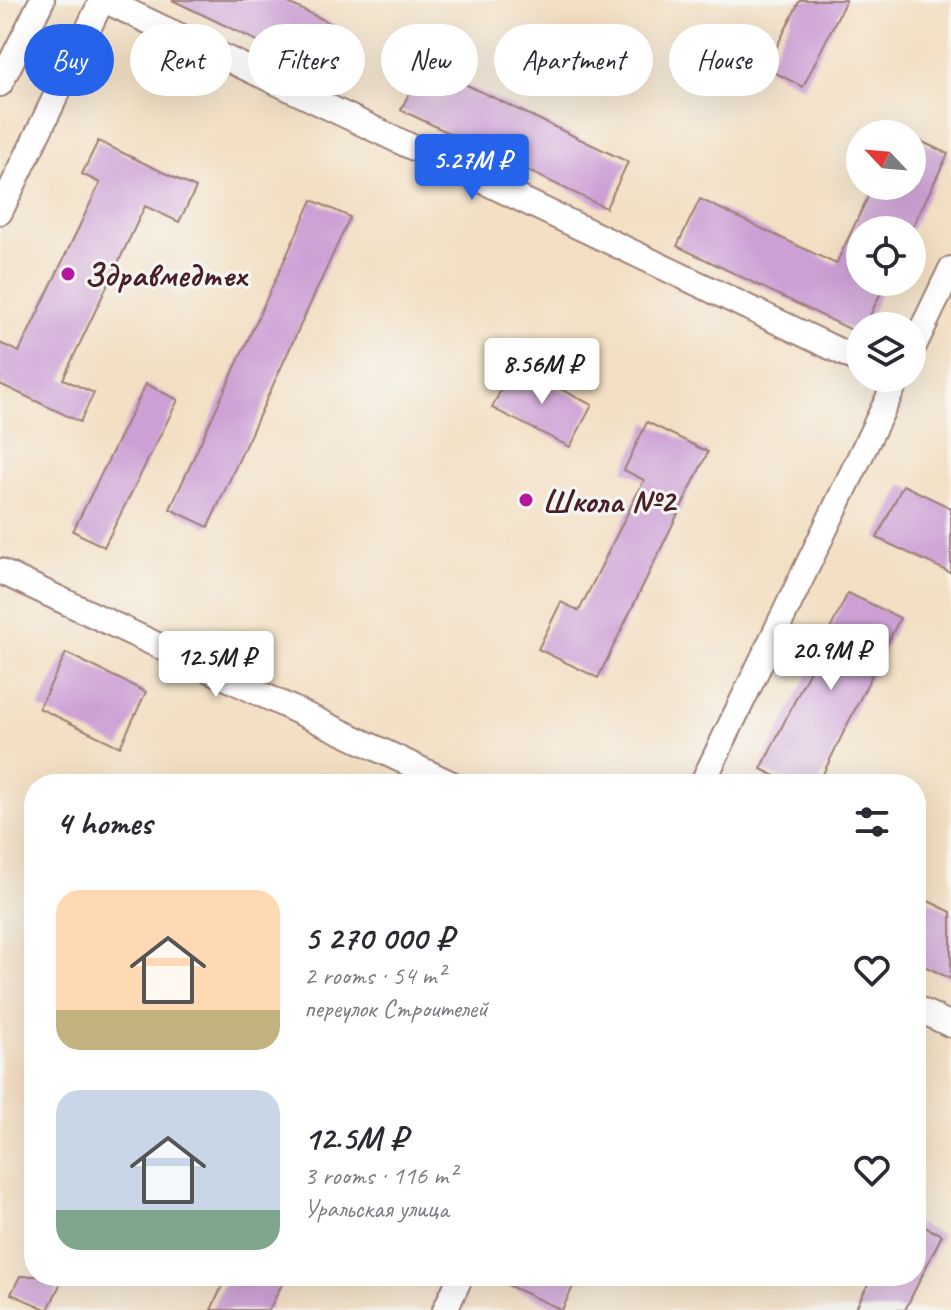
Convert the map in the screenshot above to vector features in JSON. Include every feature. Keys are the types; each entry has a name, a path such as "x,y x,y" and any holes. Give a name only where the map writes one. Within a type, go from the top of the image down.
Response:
{"street":[{"path":"0,84 42,0"},
{"path":"0,212 103,0 846,354"},
{"path":"926,321 951,269"},
{"path":"707,774 890,392"},
{"path":"0,571 431,774"},
{"path":"926,1013 951,1025"},
{"path":"445,1310 456,1286"}],"building":[{"path":"172,0 282,0 332,24 248,24 248,37 232,29 232,24 222,24"},
{"path":"800,0 846,0 803,87 779,75 779,42"},
{"path":"478,90 628,162 606,208 401,110 408,96 478,96"},
{"path":"98,141 196,188 179,222 145,206 63,379 94,393 80,422 0,384 0,343 19,352 100,183 82,174"},
{"path":"926,144 948,154 926,199"},
{"path":"700,199 836,264 846,243 846,296 879,296 872,312 846,312 846,327 677,246"},
{"path":"312,200 350,217 208,527 170,509"},
{"path":"866,200 926,200 918,216 859,216"},
{"path":"513,365 592,405 570,447 492,408"},
{"path":"146,384 178,400 104,547 73,531"},
{"path":"647,422 708,452 598,678 538,649 561,602 579,611 644,480 624,470"},
{"path":"903,485 951,508 951,573 877,538"},
{"path":"848,593 900,618 823,774 771,774 761,769"},
{"path":"66,653 146,692 120,747 39,708"},
{"path":"926,900 951,912 951,979 926,967"},
{"path":"926,1228 942,1235 926,1267"},
{"path":"20,1276 24,1276 24,1286 59,1286 48,1310 11,1294"},
{"path":"222,1286 281,1286 269,1310 211,1310"},
{"path":"510,1286 573,1286 562,1310"},
{"path":"867,1286 917,1286 905,1310 855,1310"}],"place":[{"name":"Здравмедтех","path":"68,274"},
{"name":"Школа №2","path":"526,500"}]}
